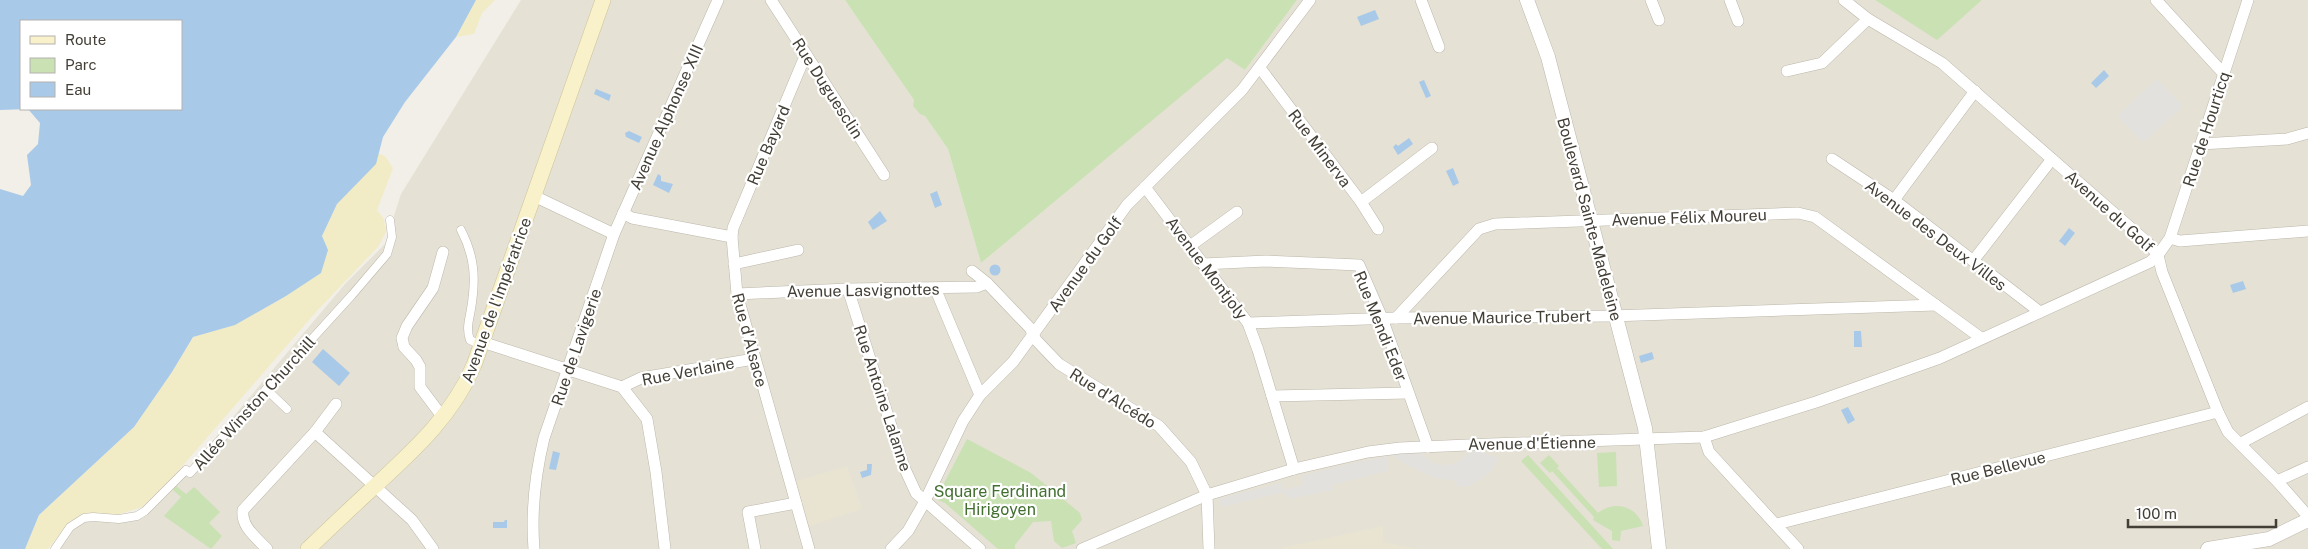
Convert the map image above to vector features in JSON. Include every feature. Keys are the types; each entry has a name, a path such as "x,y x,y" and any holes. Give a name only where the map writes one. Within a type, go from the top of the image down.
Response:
{"main road":[{"name":"Avenue de l'Impératrice","path":"308,549 402,461 445,416 469,378 602,0"}],"street":[{"name":"Avenue Alphonse XIII","path":"614,234 718,0"},
{"name":"Rue Duguesclin","path":"772,0 884,176"},
{"name":"Avenue du Golf","path":"890,549 908,531 924,503 963,421 980,395 1013,362 1127,205 1242,90 1310,0"},
{"path":"1420,0 1439,47"},
{"name":"Boulevard Sainte-Madeleine","path":"1527,0 1548,58 1646,440 1659,549"},
{"path":"1650,0 1659,20"},
{"path":"1730,0 1738,21"},
{"name":"Avenue du Golf","path":"1844,0 1868,19 1942,63 2147,242 2158,255 2162,272 2218,412 2228,432 2241,443 2308,516"},
{"path":"2156,0 2224,74"},
{"name":"Rue de Hourticq","path":"2158,255 2170,238 2248,0"},
{"path":"1787,71 1822,63 1868,19"},
{"name":"Rue Bayard","path":"732,237 733,228 806,54"},
{"name":"Rue Minerva","path":"1260,68 1361,202 1378,229"},
{"path":"1894,200 1975,91"},
{"path":"2201,144 2287,139 2308,134"},
{"path":"1361,202 1432,148"},
{"name":"Avenue des Deux Villes","path":"1832,159 1894,200 2040,312"},
{"path":"1973,260 2052,159"},
{"name":"Avenue Montjoly","path":"1145,187 1248,324 1294,470"},
{"path":"534,196 614,234"},
{"path":"1190,246 1237,212"},
{"name":"Avenue Félix Moureu","path":"1396,318 1479,229 1495,224 1798,213 1815,217 1981,338"},
{"path":"623,214 632,218 732,237"},
{"name":"Allée Winston Churchill","path":"55,549 70,527 84,518 119,519 137,516 145,511 186,470 190,473 387,254 392,237 390,220"},
{"path":"461,230 469,246 475,277 467,324 470,340 622,387 647,420 656,472 665,549"},
{"path":"2170,238 2180,241 2308,231"},
{"name":"Rue de Lavigerie","path":"534,549 532,520 537,467 544,438 569,370 614,234"},
{"name":"Rue d'Alsace","path":"732,237 737,294 809,549"},
{"path":"734,264 798,250"},
{"path":"443,252 433,288 407,326 402,338 404,347 420,367 420,387 438,411 445,416"},
{"name":"Avenue d'Étienne","path":"1082,549 1207,495 1294,470 1368,452 1428,446 1704,437 1816,402 1940,358 2150,262 2158,255"},
{"name":"Rue Mendi Eder","path":"1203,264 1266,261 1359,265 1382,318 1428,446"},
{"path":"972,271 988,284 1034,334"},
{"name":"Avenue Lasvignottes","path":"737,294 848,289 977,287 988,284"},
{"path":"935,288 980,395"},
{"name":"Rue Antoine Lalanne","path":"848,289 904,468 916,493 924,503 980,549"},
{"name":"Avenue Maurice Trubert","path":"1248,324 1382,318 1615,315 1936,305"},
{"name":"Rue d'Alcédo","path":"1034,334 1036,340 1059,364 1159,426 1192,462 1207,495 1209,549"},
{"name":"Rue Verlaine","path":"622,387 641,378 754,358"},
{"path":"266,389 288,409"},
{"path":"1272,396 1408,393"},
{"path":"267,549 245,525 242,519 243,510 311,430 336,404"},
{"path":"2241,443 2308,407"},
{"name":"Rue Bellevue","path":"1778,524 2218,412"},
{"path":"311,430 412,520 433,549"},
{"path":"1704,437 1709,452 1778,524 1798,549"},
{"path":"2277,481 2308,467"},
{"path":"755,549 748,512 796,503"},
{"path":"2208,549 2269,544 2308,520"}],"shaded area":[{"path":"521,0 845,0 948,149 981,263 1227,57 1245,70 1297,0 1875,0 1937,39 1982,0 2308,0 2308,549 59,549 75,525 91,520 116,522 143,518 185,474 345,284 385,244 401,194"},
{"path":"2157,79 2183,106 2143,143 2117,116"},
{"path":"1472,451 1480,451 1499,459 1489,473 1478,481 1470,486 1457,487 1456,481 1434,478 1409,466 1391,454 1421,453 1428,460 1440,465 1455,464"},
{"path":"1388,456 1388,471 1332,485 1333,490 1288,499 1285,492 1221,507 1218,499 1281,483 1283,490 1303,485 1302,476"},
{"path":"847,466 862,509 806,527 793,482"},
{"path":"1383,526 1383,542 1418,549 1277,549"}],"green space":[{"path":"845,0 1297,0 1245,70 1227,58 981,263 948,149 925,116 920,114 913,106 914,100"},
{"path":"1875,0 1982,0 1937,40"},
{"name":"Square Ferdinand Hirigoyen","path":"967,439 1031,473 1080,513 1082,520 1072,531 1076,543 1062,548 1054,541 1051,521 1033,522 1015,545 1015,549 998,549 945,503 938,500 939,493"},
{"path":"1616,452 1617,486 1599,487 1597,453"},
{"path":"1528,455 1613,549 1602,549 1521,461"},
{"path":"1549,455 1559,466 1557,468 1598,513 1611,507 1624,507 1636,514 1643,526 1621,531 1620,541 1612,540 1612,531 1593,520 1594,517 1552,471 1550,473 1540,463"},
{"path":"176,486 186,494 194,487 220,512 209,523 222,536 211,549 164,516 181,497 173,490"}],"sand":[{"path":"476,0 495,0 482,13 474,34 456,37"},
{"path":"368,150 385,156 393,168 377,210 384,219 386,232 378,247 316,312 172,478 142,507 120,514 83,515 69,523 48,549 25,549 39,515 134,427 172,372 193,337 235,325 286,296 321,273 322,236 337,204"}],"water":[{"path":"0,0 476,0 456,37 405,102 383,137 376,164 337,204 322,236 328,250 321,273 286,296 235,325 193,337 172,372 134,427 39,515 25,549 0,549 0,189 23,196 31,185 27,155 38,144 40,123 29,110 182,110 182,20 20,20 20,109 0,110"},
{"path":"1375,10 1379,19 1361,26 1357,17"},
{"path":"2104,70 2109,76 2096,88 2091,83"},
{"path":"1424,80 1431,96 1426,98 1419,82"},
{"path":"596,89 611,95 609,101 594,94"},
{"path":"629,131 642,137 639,143 626,137 625,133"},
{"path":"1409,138 1413,144 1398,155 1393,147 1396,144 1398,146"},
{"path":"1453,168 1459,183 1453,186 1446,171"},
{"path":"658,174 661,176 661,181 673,184 669,193 653,185"},
{"path":"937,191 942,205 935,208 930,194"},
{"path":"880,211 887,221 873,230 868,222"},
{"path":"2069,228 2075,233 2065,246 2059,241"},
{"path":"995,264 1001,270 995,276 989,270"},
{"path":"2243,281 2246,289 2233,293 2230,285"},
{"path":"1854,331 1861,331 1862,347 1854,347"},
{"path":"323,349 350,373 339,386 312,362"},
{"path":"1652,352 1654,359 1641,363 1639,356"},
{"path":"1848,407 1855,420 1848,424 1841,410"},
{"path":"553,451 560,453 556,470 549,469"},
{"path":"867,464 872,464 871,475 862,478 860,472 867,470"},
{"path":"507,520 507,528 493,528 493,522 504,522"}]}
